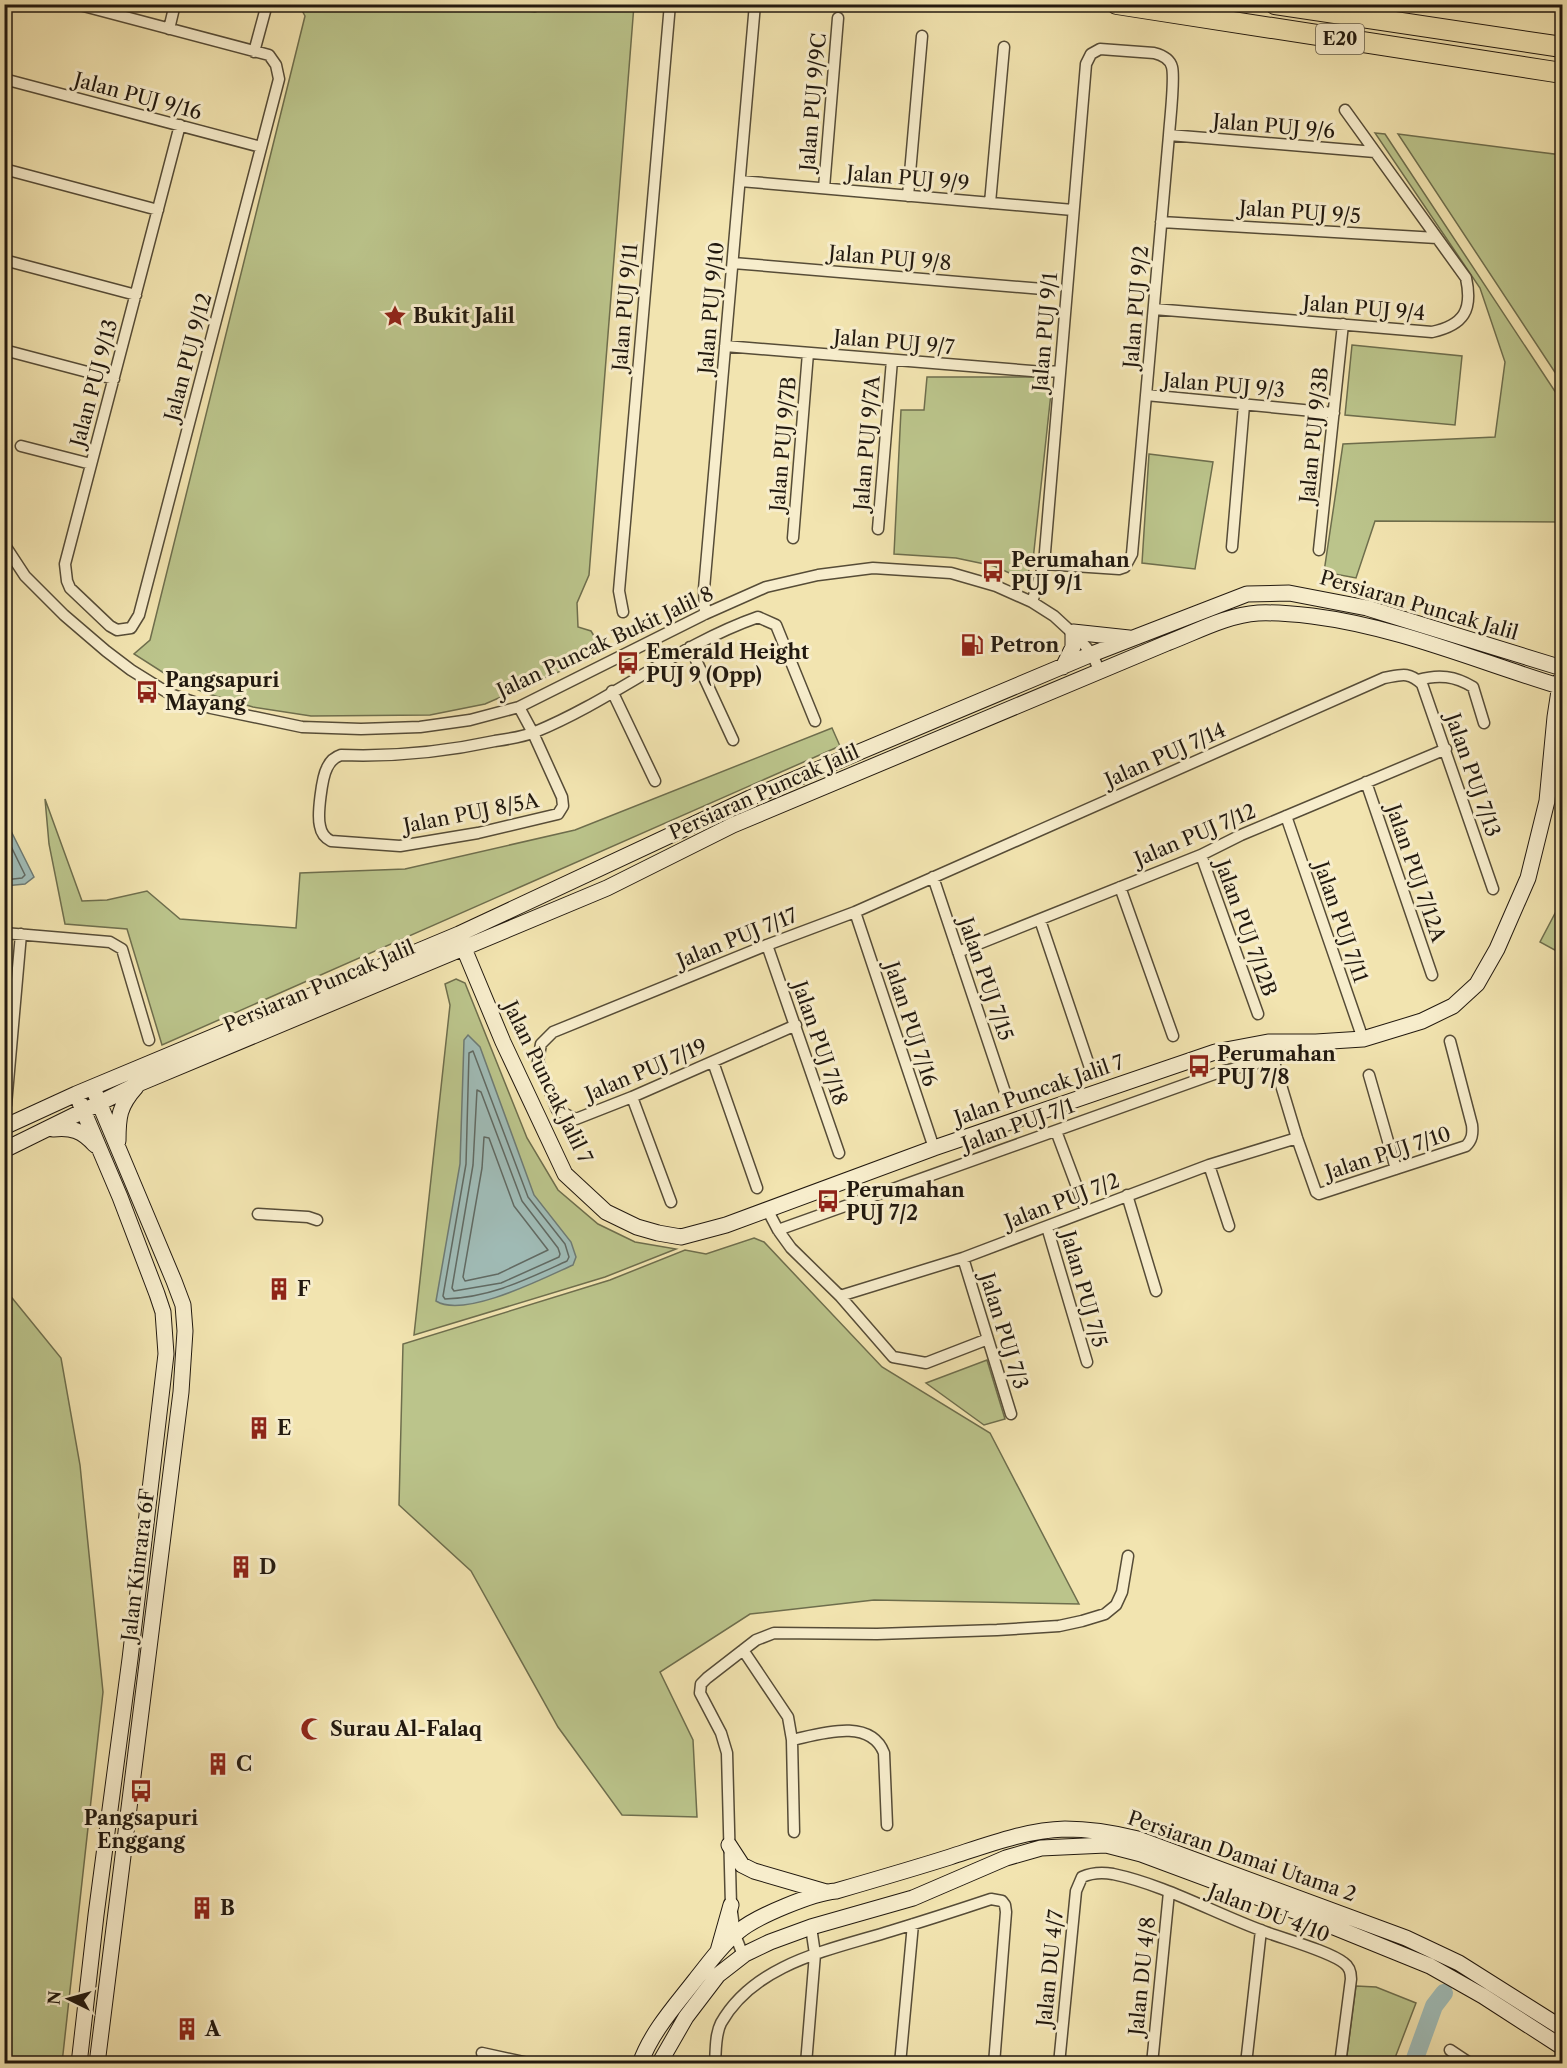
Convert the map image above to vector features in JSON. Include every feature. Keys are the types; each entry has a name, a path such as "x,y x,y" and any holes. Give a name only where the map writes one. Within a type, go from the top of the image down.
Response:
{"highway":[{"name":"E20","path":"1117,4 1563,73"},
{"name":"E20","path":"1275,4 1563,48"}],"main road":[{"name":"Persiaran Puncak Jalil","path":"4,1150 138,1084 461,941 750,798 1092,654 1246,594 1289,593 1367,608 1562,678"},
{"name":"Persiaran Puncak Jalil","path":"4,1127 76,1094 461,941 607,888 733,825 1167,643 1237,616 1287,613 1339,620 1409,637 1534,678 1562,678"},
{"path":"1062,667 1070,654 1073,632 1132,639"},
{"path":"1534,678 1549,695 1559,712"},
{"name":"Jalan Puncak Jalil 7","path":"461,941 503,1042 565,1174 585,1195 606,1212 637,1227 681,1237 726,1226 934,1148 1215,1052 1268,1042 1363,1039 1422,1021 1453,1006 1477,984 1497,949 1528,878 1547,801 1562,678"},
{"path":"118,1148 118,1121 121,1108 138,1084"},
{"name":"Jalan Kinrara 6F","path":"92,1088 174,1281 183,1305 185,1331 181,1392 170,1485 97,2064"},
{"name":"Jalan Kinrara 6F","path":"76,1094 125,1208 163,1312 166,1354 79,2064"},
{"path":"48,1130 68,1127 78,1131 86,1135 101,1152"},
{"path":"150,1483 170,1485"},
{"name":"Persiaran Damai Utama 2","path":"640,2061 668,2015 718,1951 739,1931 767,1915 825,1892 859,1885 1030,1834 1066,1829 1121,1834 1406,1938 1459,1963 1563,2028"},
{"path":"729,1845 742,1865 754,1871 825,1892"},
{"name":"Persiaran Damai Utama 2","path":"659,2064 699,1999 718,1975 743,1956 770,1942 805,1930 913,1898 1006,1857 1041,1848 1072,1845 1106,1845 1141,1854 1430,1966 1483,1996 1563,2047"},
{"path":"718,1951 731,1905"},
{"path":"98,1906 116,1908"}],"street":[{"path":"169,29 175,4"},
{"path":"82,5 254,52 267,4"},
{"name":"Jalan PUJ 9/11","path":"623,612 619,591 670,4"},
{"name":"Jalan PUJ 9/10","path":"705,614 704,588 755,4"},
{"name":"Jalan PUJ 9/9C","path":"824,189 838,18"},
{"path":"908,196 922,36"},
{"path":"990,203 1004,47"},
{"name":"Jalan PUJ 9/2","path":"1044,564 1111,570 1125,567 1132,554 1169,135 1173,73 1166,58 1154,53 1100,49 1091,54 1086,63"},
{"name":"Jalan PUJ 9/12","path":"117,630 131,628 139,615 279,79 276,65 269,56 254,52"},
{"name":"Jalan PUJ 9/1","path":"1032,602 1044,564 1086,63"},
{"name":"Jalan PUJ 9/16","path":"4,79 261,147"},
{"name":"Jalan PUJ 9/4","path":"1154,309 1432,332 1459,321 1465,314 1469,296 1466,278 1344,110"},
{"name":"Jalan PUJ 9/13","path":"117,630 70,588 65,573 65,564 180,125"},
{"name":"Jalan PUJ 9/6","path":"1169,135 1376,152"},
{"path":"4,169 158,210"},
{"name":"Jalan PUJ 9/9","path":"740,181 1073,210"},
{"name":"Jalan PUJ 9/5","path":"1161,222 1437,238"},
{"path":"4,260 136,295"},
{"name":"Jalan PUJ 9/8","path":"733,264 1043,289"},
{"name":"Jalan PUJ 9/3B","path":"1319,550 1343,324"},
{"name":"Jalan PUJ 9/7","path":"725,346 1044,372 1060,371"},
{"path":"4,350 114,379"},
{"name":"Jalan PUJ 9/7B","path":"793,538 808,353"},
{"name":"Jalan PUJ 9/7A","path":"878,529 892,360"},
{"name":"Jalan PUJ 9/3","path":"1146,395 1334,413"},
{"path":"1232,547 1244,405"},
{"path":"21,446 92,464"},
{"name":"Jalan Puncak Bukit Jalil 8","path":"4,544 25,576 64,615 131,670 170,694 211,708 302,727 361,729 420,727 470,720 519,707 705,614 766,587 818,575 873,568 951,573 996,586 1032,602 1073,632 1092,654 1100,672"},
{"path":"519,707 533,733 612,692 690,647 758,617 776,626 815,721"},
{"path":"690,647 734,740"},
{"name":"Jalan PUJ 7/14","path":"933,877 1384,678 1403,674 1416,678 1447,677 1465,682 1473,687 1485,723"},
{"name":"Jalan PUJ 7/13","path":"1416,678 1422,684 1446,749 1493,889"},
{"path":"612,692 655,781"},
{"name":"Jalan PUJ 8/5A","path":"533,733 563,801 558,814 478,833 394,846 326,839 319,822 321,798 324,775 327,767 336,757 341,755 416,754 459,749 533,733"},
{"name":"Jalan PUJ 7/12","path":"958,952 1201,855 1286,816 1446,749"},
{"name":"Jalan PUJ 7/12A","path":"1366,782 1432,975"},
{"name":"Jalan PUJ 7/11","path":"1286,816 1363,1039"},
{"name":"Jalan PUJ 7/12B","path":"1201,855 1258,1014"},
{"name":"Jalan PUJ 7/17","path":"553,1032 767,945 855,912 933,877"},
{"name":"Jalan PUJ 7/15","path":"933,877 1005,1092"},
{"path":"1120,887 1173,1036"},
{"name":"Jalan PUJ 7/16","path":"855,912 934,1148"},
{"path":"1040,920 1090,1068"},
{"path":"4,933 110,942 118,946 124,952 149,1040"},
{"path":"6,1105 21,934"},
{"name":"Jalan PUJ 7/18","path":"767,945 839,1153"},
{"name":"Jalan PUJ 7/19","path":"553,1032 541,1044 538,1061 557,1110 576,1119 796,1025"},
{"name":"Jalan PUJ 7/10","path":"1297,1138 1314,1187 1319,1194 1466,1146 1472,1138 1472,1125 1450,1041"},
{"path":"1268,1042 1297,1138"},
{"name":"Jalan PUJ 7/1","path":"778,1230 1220,1072 1273,1059"},
{"path":"713,1062 757,1188"},
{"path":"1369,1075 1396,1169"},
{"path":"632,1097 671,1202"},
{"path":"1056,1131 1086,1211"},
{"name":"Jalan PUJ 7/2","path":"840,1296 963,1258 1209,1165 1297,1138"},
{"path":"1209,1165 1229,1226"},
{"path":"1127,1195 1156,1291"},
{"path":"768,1211 791,1248 840,1296 892,1357 926,1363 987,1339"},
{"path":"258,1214 308,1217 317,1220"},
{"name":"Jalan PUJ 7/5","path":"1047,1227 1087,1362"},
{"name":"Jalan PUJ 7/3","path":"963,1258 1011,1414"},
{"path":"743,1956 735,1935 731,1905 727,1753 721,1732 703,1700 700,1689 707,1678 743,1650 764,1636 774,1633 877,1634 997,1630 1059,1626 1082,1621 1106,1614 1116,1605 1122,1592 1128,1556"},
{"path":"743,1650 788,1717 792,1740 794,1832"},
{"path":"130,1659 148,1661"},
{"path":"792,1740 839,1730 864,1733 881,1744 884,1753 887,1825"},
{"name":"Jalan DU 4/10","path":"1082,1877 1088,1874 1112,1874 1169,1892 1346,1964 1350,1969 1351,1979 1340,2064"},
{"name":"Jalan DU 4/7","path":"1059,2064 1076,1891 1082,1877"},
{"name":"Jalan DU 4/8","path":"1152,2064 1169,1892"},
{"path":"715,2064 717,2031 721,2023 742,1994 776,1971 815,1954 992,1899 1002,1901 1005,1905 994,2064"},
{"path":"900,2064 913,1924"},
{"path":"805,1930 815,1954 806,2064"},
{"path":"1246,2064 1261,1930"},
{"path":"1450,2050 1471,2064"},
{"path":"482,2054 533,2064"}],"green space":[{"path":"475,4 535,12 555,5 634,5 589,575 577,603 578,627 591,631 599,644 593,657 485,704 430,715 311,716 253,707 205,693 167,675 134,654 150,640 305,16 299,5"},
{"path":"1375,133 1385,134 1562,402 1562,522 1375,521 1356,578 1324,572 1343,444 1495,437 1505,362 1480,288"},
{"path":"1398,134 1562,155 1562,383"},
{"path":"1352,345 1462,356 1455,425 1345,415"},
{"path":"927,377 1037,377 1051,393 1033,560 1025,580 994,566 956,558 894,554 901,410 924,410"},
{"path":"1149,454 1213,462 1195,569 1142,563"},
{"path":"832,728 840,746 162,1045 127,929 65,924 49,844 45,799 82,901 107,900 147,891 180,919 296,928 300,873 405,869 575,830"},
{"path":"1562,900 1562,954 1540,942"},
{"path":"456,979 465,983 527,1138 558,1190 598,1224 635,1242 676,1249 605,1277 414,1335 450,1005 445,984"},
{"path":"754,1238 764,1242 882,1367 990,1433 1079,1604 874,1600 750,1614 660,1672 693,1740 697,1817 622,1815 558,1727 471,1571 399,1505 403,1344 610,1280 685,1250 706,1254"},
{"path":"4,1288 61,1358 80,1465 103,1692 62,2063 5,2063"},
{"path":"987,1360 1005,1419 984,1425 926,1383"},
{"path":"1356,1986 1376,1987 1416,2003 1393,2063 1346,2063"}],"water":[{"path":"5,819 34,877 25,884 5,886"},
{"path":"468,1035 480,1047 534,1195 571,1242 576,1257 573,1265 504,1295 465,1305 449,1305 436,1301 460,1164 464,1040"}],"waterway":[{"path":"1413,2064 1434,2006 1444,1993"}],"place":[{"name":"Bukit Jalil","path":"395,316"},
{"name":"Perumahan PUJ 9/1","path":"993,571"},
{"name":"Petron","path":"972,645"},
{"name":"Emerald Height PUJ 9 (Opp)","path":"628,663"},
{"name":"Pangsapuri Mayang","path":"147,692"},
{"name":"Perumahan PUJ 7/8","path":"1199,1066"},
{"name":"Perumahan PUJ 7/2","path":"828,1201"},
{"name":"F","path":"279,1289"},
{"name":"E","path":"259,1428"},
{"name":"D","path":"241,1567"},
{"name":"Surau Al-Falaq","path":"312,1729"},
{"name":"C","path":"218,1764"},
{"name":"Pangsapuri Enggang","path":"141,1791"},
{"name":"B","path":"202,1908"},
{"name":"A","path":"187,2029"}]}
